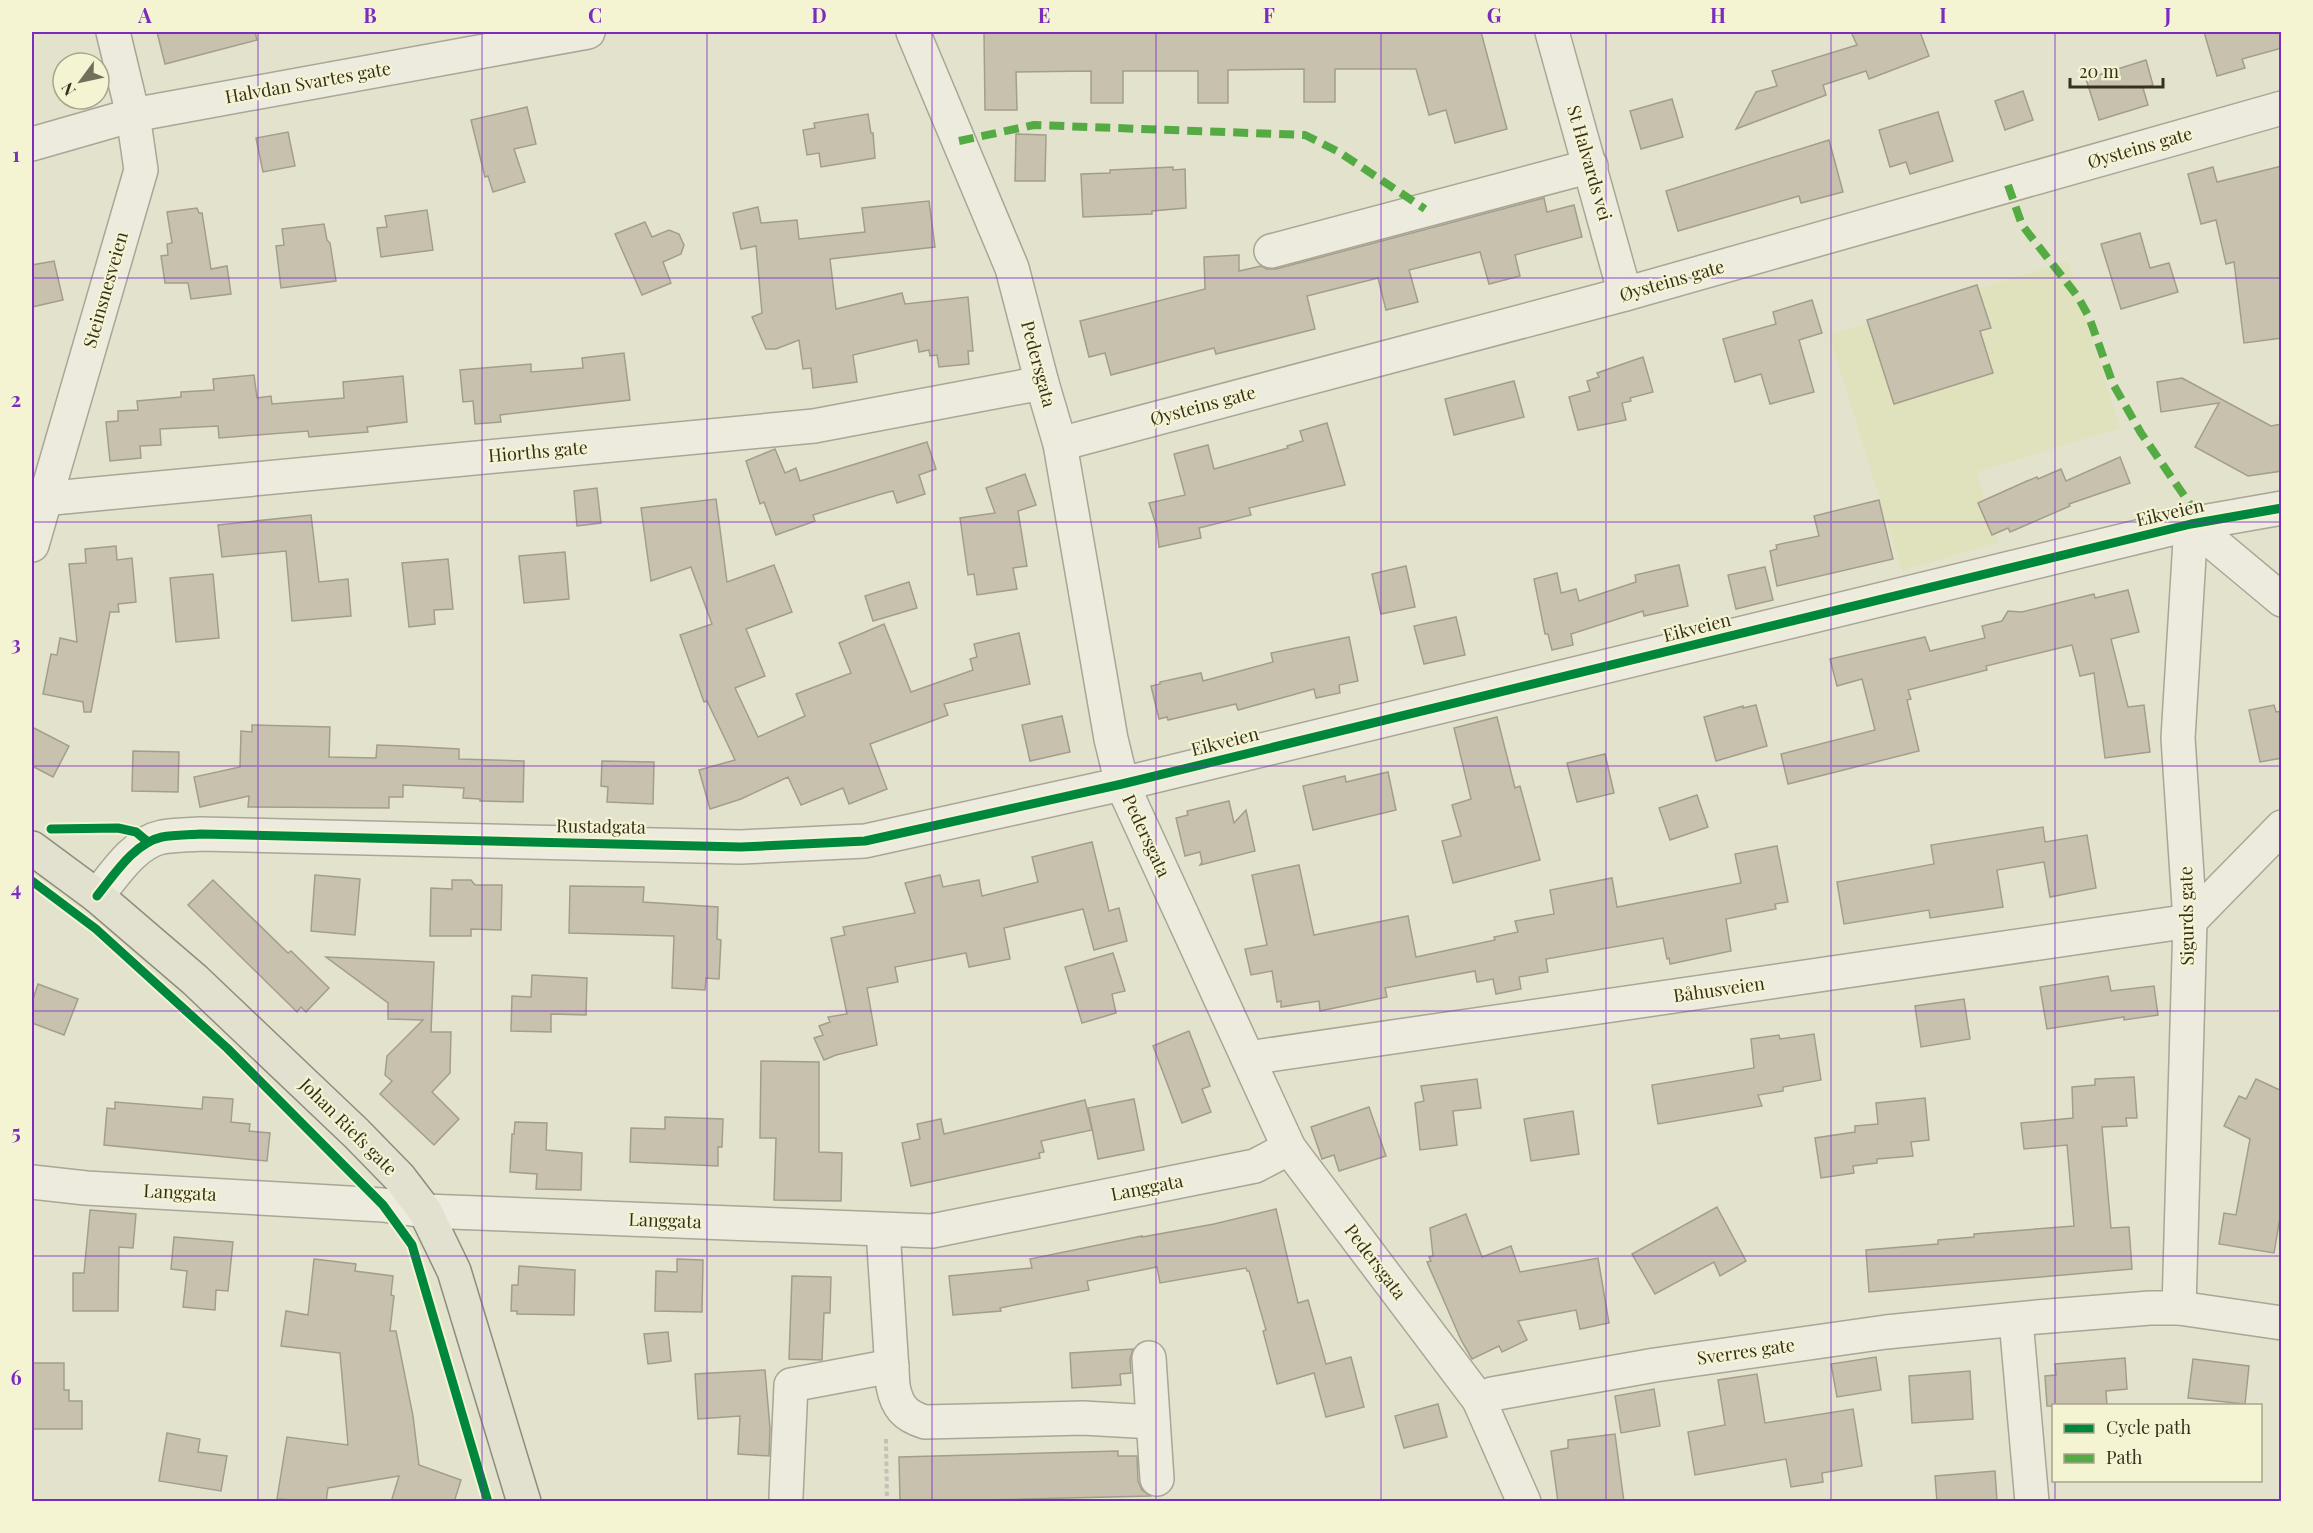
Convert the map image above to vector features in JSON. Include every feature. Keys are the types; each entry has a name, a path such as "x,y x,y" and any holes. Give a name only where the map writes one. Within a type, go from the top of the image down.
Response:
{"main road":[{"name":"Johan Riefs gate","path":"32,848 97,896 195,980 295,1074 399,1177 425,1211 454,1270 524,1502"}],"street":[{"name":"Steinsnesveien","path":"32,545 39,499 141,170 133,115 113,32"},
{"name":"Halvdan Svartes gate","path":"32,144 133,115 588,32"},
{"name":"Pedersgata","path":"913,32 1012,268 1060,444 1111,739 1122,784 1289,1148 1479,1400 1524,1502"},
{"name":"St Halvards vei","path":"1552,32 1626,294"},
{"name":"Øysteins gate","path":"1060,444 1626,294 2282,108"},
{"path":"1270,251 1591,166"},
{"name":"Hiorths gate","path":"39,499 814,426 1042,383"},
{"name":"Eikveien","path":"1122,784 2192,524 2282,508"},
{"path":"2192,524 2282,600"},
{"name":"Sigurds gate","path":"2179,1308 2190,921 2178,738 2192,524"},
{"name":"Rustadgata","path":"97,896 129,858 148,842 161,837 200,834 741,847 865,841 1122,784"},
{"path":"2190,921 2282,827"},
{"name":"Båhusveien","path":"1248,1058 2190,921"},
{"name":"Langgata","path":"32,1182 86,1188 384,1205 425,1211 932,1231 1255,1166 1289,1148"},
{"path":"883,1230 896,1401 914,1418 925,1422 1083,1418 1153,1422"},
{"name":"Sverres gate","path":"1479,1400 1492,1394 1531,1386 1886,1332 2150,1308 2179,1308 2282,1323"},
{"path":"2016,1320 2032,1502"},
{"path":"1149,1358 1157,1479"},
{"path":"786,1496 791,1384 892,1366"}],"path":[{"path":"887,1502 886,1417 896,1401"}],"green space":[{"path":"2068,261 2120,428 1977,472 1998,542 1902,571 1829,335"}],"building":[{"path":"157,32 255,32 257,40 165,64"},
{"path":"984,32 1481,32 1507,129 1455,143 1446,110 1429,115 1416,69 1335,69 1335,102 1304,102 1304,69 1228,70 1228,103 1198,103 1198,71 1123,71 1123,103 1091,103 1091,71 1016,72 1017,110 985,110"},
{"path":"1851,32 1920,32 1929,56 1869,79 1866,71 1823,85 1826,95 1736,129 1756,92 1777,86 1772,71 1857,45"},
{"path":"2204,32 2282,32 2282,48 2242,59 2245,68 2217,76"},
{"path":"2146,60 2153,85 2143,88 2148,105 2099,120 2086,79"},
{"path":"2023,91 2033,120 2005,130 1995,101"},
{"path":"1672,99 1683,137 1641,149 1630,111"},
{"path":"527,107 536,144 514,149 525,182 493,192 488,176 485,177 471,120"},
{"path":"1938,112 1953,161 1910,174 1906,162 1890,167 1879,130"},
{"path":"868,114 871,133 873,133 875,158 821,167 819,153 807,155 803,130 815,128 814,123"},
{"path":"288,132 295,166 263,172 256,138"},
{"path":"1016,134 1046,135 1045,181 1015,181"},
{"path":"1829,140 1843,192 1801,203 1799,196 1678,231 1666,191"},
{"path":"2282,166 2282,338 2244,343 2234,262 2226,264 2216,220 2201,224 2188,174 2213,167 2217,182"},
{"path":"1173,167 1173,170 1185,169 1186,208 1152,211 1152,214 1083,217 1081,174"},
{"path":"1544,198 1547,212 1574,205 1582,237 1515,255 1520,276 1489,284 1480,252 1409,270 1418,302 1386,310 1378,278 1307,296 1315,329 1216,354 1214,348 1111,375 1105,353 1089,357 1080,321 1205,289 1204,257 1239,255 1239,271 1261,266 1276,269"},
{"path":"929,201 935,247 830,259 836,309 902,293 905,304 968,297 973,351 968,351 969,364 939,367 937,355 930,356 929,350 919,352 917,340 853,355 857,382 813,388 811,368 803,369 799,340 776,349 766,349 752,317 762,313 756,246 741,249 733,213 758,207 761,223 797,220 799,239 865,232 862,208"},
{"path":"197,208 199,213 202,213 211,269 227,266 231,294 191,299 188,283 165,283 161,256 168,255 167,244 172,243 167,212"},
{"path":"427,210 433,250 381,257 377,228 387,227 385,216"},
{"path":"645,222 652,237 669,230 679,234 684,245 681,254 663,262 671,283 642,295 615,234"},
{"path":"324,224 327,240 330,243 336,281 281,288 276,246 284,245 282,229"},
{"path":"2140,233 2150,268 2169,263 2178,292 2121,309 2101,244"},
{"path":"54,261 63,300 32,307 32,265"},
{"path":"1977,285 1991,328 1980,331 1993,373 1894,404 1867,320"},
{"path":"1812,300 1822,333 1799,340 1814,392 1770,404 1761,374 1735,382 1723,339 1776,324 1773,312"},
{"path":"624,353 630,400 500,415 501,422 475,424 473,401 463,402 460,370 531,364 531,372 583,368 582,358"},
{"path":"1643,357 1653,392 1630,398 1631,401 1622,403 1626,420 1578,430 1569,397 1590,391 1587,381 1599,377 1597,373"},
{"path":"254,375 257,398 271,396 272,404 344,398 343,382 403,376 407,422 367,427 368,432 309,437 308,431 219,438 218,426 160,429 161,445 140,446 141,458 110,461 106,422 118,421 118,411 138,410 137,401 181,397 181,392 214,390 213,379"},
{"path":"2182,378 2271,426 2282,424 2282,471 2248,476 2195,447 2219,403 2161,412 2157,382"},
{"path":"1514,381 1524,417 1454,435 1445,399"},
{"path":"1327,423 1345,485 1249,508 1251,515 1199,528 1201,538 1159,547 1157,528 1149,503 1185,495 1174,454 1208,445 1214,469 1288,448 1287,446 1303,441 1300,431"},
{"path":"927,442 936,469 919,475 925,494 897,503 893,491 881,494 813,515 815,521 776,535 764,502 760,504 746,461 775,449 785,473 796,468 800,481"},
{"path":"2120,457 2130,483 2069,504 2070,506 2010,532 2008,528 1992,535 1978,503 2061,469 2066,481"},
{"path":"1025,474 1036,505 1018,511 1027,566 1013,568 1017,589 977,595 974,574 968,575 960,518 995,513 986,488"},
{"path":"597,488 601,523 577,526 574,491"},
{"path":"716,499 727,582 774,565 792,612 746,629 765,676 735,688 758,737 805,716 796,694 851,673 839,643 884,624 911,692 973,670 970,659 977,657 974,644 1019,633 1030,684 944,704 948,715 870,744 887,789 849,804 843,788 801,805 788,777 741,799 710,809 699,770 735,760 707,701 704,702 680,635 712,624 691,567 651,581 641,508"},
{"path":"1879,500 1893,559 1777,586 1770,551 1777,549 1776,545 1819,536 1814,516"},
{"path":"311,515 319,582 348,579 351,616 292,621 286,551 222,557 218,525"},
{"path":"116,546 117,560 132,558 136,602 118,604 119,612 110,612 91,712 84,712 83,702 43,694 51,654 57,655 60,638 77,642 69,564 86,563 85,549"},
{"path":"565,552 569,599 524,603 519,556"},
{"path":"448,559 453,609 434,610 435,624 409,627 402,563"},
{"path":"1679,565 1688,606 1644,616 1643,611 1571,634 1573,645 1552,650 1548,634 1545,634 1534,579 1557,573 1561,593 1576,589 1579,601 1636,582 1635,575"},
{"path":"1406,566 1415,607 1381,614 1372,574"},
{"path":"1765,567 1773,600 1736,609 1728,575"},
{"path":"213,574 219,638 176,642 170,578"},
{"path":"909,582 917,608 873,621 865,596"},
{"path":"2128,590 2139,632 2111,639 2128,707 2144,705 2150,752 2105,758 2094,673 2080,676 2072,645 1986,666 1987,670 1908,690 1911,699 1907,700 1919,751 1788,784 1781,754 1875,730 1862,679 1837,686 1830,659 1925,637 1930,651 1985,638 1982,626 2002,621 2008,611 2022,612 2094,594 2095,598"},
{"path":"1456,617 1465,655 1424,664 1414,626"},
{"path":"1349,637 1358,681 1339,685 1340,693 1316,698 1314,689 1238,710 1236,704 1168,720 1167,717 1159,719 1151,686 1160,684 1160,682 1201,673 1203,681 1273,662 1271,653"},
{"path":"1756,705 1767,746 1716,761 1704,717 1743,706 1743,708"},
{"path":"2274,705 2276,712 2282,711 2282,758 2260,762 2249,710"},
{"path":"1062,716 1070,752 1030,761 1022,725"},
{"path":"1497,717 1515,788 1520,786 1540,860 1453,883 1442,841 1461,836 1452,805 1471,799 1454,728"},
{"path":"252,725 330,727 329,757 376,758 377,745 459,749 459,759 524,761 523,802 480,801 480,799 463,798 464,788 403,785 403,797 389,797 389,808 248,807 249,796 200,807 194,777 240,767 241,731 252,732"},
{"path":"32,727 69,746 53,777 32,766"},
{"path":"133,751 179,752 178,792 132,791"},
{"path":"1605,754 1614,793 1577,802 1567,763"},
{"path":"602,761 654,762 653,804 607,802 608,787 601,786"},
{"path":"1388,772 1396,810 1313,830 1303,786 1345,776 1346,782"},
{"path":"1697,795 1708,827 1670,840 1659,808"},
{"path":"1229,801 1234,823 1246,810 1255,851 1200,865 1202,862 1200,852 1185,856 1176,818 1188,815 1187,811"},
{"path":"2043,827 2045,842 2087,835 2096,888 2050,897 2044,862 1997,870 2003,907 1930,918 1929,910 1844,924 1837,882 1934,864 1931,845"},
{"path":"1092,842 1109,911 1119,908 1127,941 1094,950 1083,909 1004,928 1010,959 969,967 966,953 895,967 898,982 867,988 877,1045 824,1060 814,1038 823,1035 819,1026 830,1022 828,1017 847,1014 831,938 845,935 843,927 915,913 905,883 940,875 943,887 979,880 982,896 1038,882 1032,857"},
{"path":"1777,846 1788,902 1775,904 1776,909 1726,919 1731,951 1670,964 1663,938 1546,959 1548,972 1519,977 1521,989 1496,994 1493,979 1477,982 1475,971 1385,988 1387,997 1320,1011 1319,1001 1281,1007 1281,1001 1277,1002 1272,971 1251,975 1245,949 1267,945 1252,875 1299,865 1314,935 1408,916 1416,957 1495,940 1494,937 1518,932 1515,921 1554,914 1550,890 1612,878 1617,907 1741,883 1735,854"},
{"path":"315,875 360,879 355,935 311,931"},
{"path":"213,880 288,953 291,951 329,988 306,1012 301,1007 297,1012 188,905"},
{"path":"452,880 471,880 475,885 502,885 501,930 471,929 471,936 430,936 431,888 452,889"},
{"path":"570,886 644,887 643,902 718,907 717,939 721,940 719,979 706,978 705,990 672,988 674,936 569,933"},
{"path":"1113,953 1125,991 1112,994 1116,1013 1082,1023 1065,967"},
{"path":"326,957 434,962 431,1032 451,1032 450,1073 432,1092 459,1119 434,1145 380,1094 392,1081 385,1075 387,1056 423,1020 388,1019 388,1003"},
{"path":"532,975 587,978 586,1015 551,1014 551,1032 511,1031 512,996 531,997"},
{"path":"2108,976 2111,991 2154,986 2158,1015 2124,1020 2124,1017 2047,1029 2040,987"},
{"path":"38,984 78,999 64,1035 32,1023 32,1002"},
{"path":"1964,999 1970,1039 1921,1047 1915,1006"},
{"path":"1189,1031 1210,1086 1202,1089 1211,1112 1182,1123 1153,1046"},
{"path":"1814,1034 1821,1080 1783,1087 1783,1091 1758,1095 1762,1106 1658,1124 1652,1085 1754,1068 1751,1039 1779,1035 1780,1039"},
{"path":"761,1061 819,1062 819,1152 842,1153 841,1201 774,1200 776,1138 760,1138"},
{"path":"2134,1077 2137,1118 2126,1118 2127,1126 2102,1127 2111,1228 2129,1227 2132,1269 1869,1292 1866,1250 1938,1244 1938,1240 1974,1237 1974,1234 2074,1226 2067,1145 2024,1149 2021,1123 2073,1118 2072,1087 2095,1085 2095,1079"},
{"path":"1477,1079 1481,1108 1453,1111 1457,1145 1420,1150 1415,1103 1424,1101 1421,1086"},
{"path":"2256,1079 2282,1091 2282,1206 2274,1253 2219,1244 2224,1213 2236,1215 2250,1139 2224,1126 2239,1096 2246,1099"},
{"path":"203,1097 233,1099 231,1122 250,1124 249,1131 270,1133 267,1161 104,1145 107,1108 115,1109 115,1102 202,1109"},
{"path":"1925,1098 1929,1140 1911,1142 1913,1156 1877,1159 1877,1163 1853,1166 1854,1173 1821,1178 1815,1138 1855,1132 1855,1126 1878,1124 1876,1103"},
{"path":"1134,1099 1144,1150 1098,1159 1088,1108"},
{"path":"1085,1100 1092,1130 1041,1141 1044,1152 1039,1153 1040,1158 911,1186 902,1143 920,1139 917,1124 941,1119 944,1134"},
{"path":"1369,1107 1386,1156 1339,1171 1334,1155 1322,1159 1311,1127"},
{"path":"1573,1111 1579,1154 1531,1161 1524,1119"},
{"path":"665,1117 723,1119 722,1147 718,1147 718,1166 630,1162 631,1128 665,1129"},
{"path":"515,1122 547,1123 546,1150 582,1153 581,1190 536,1189 537,1174 510,1172"},
{"path":"1717,1207 1746,1261 1720,1276 1714,1262 1655,1294 1632,1254"},
{"path":"1276,1209 1298,1303 1308,1300 1326,1364 1351,1357 1364,1407 1326,1417 1314,1373 1277,1384 1263,1331 1266,1330 1249,1271 1246,1268 1160,1283 1157,1267 1087,1281 1089,1290 1000,1308 1001,1311 953,1315 949,1276 1032,1268 1030,1259 1214,1224"},
{"path":"90,1210 136,1214 133,1248 119,1247 118,1311 73,1311 73,1273 84,1273"},
{"path":"1466,1214 1482,1257 1511,1246 1520,1272 1598,1258 1609,1323 1580,1329 1576,1310 1518,1321 1527,1340 1502,1352 1499,1346 1472,1359 1461,1340 1427,1262 1431,1261 1429,1257 1433,1256 1430,1228"},
{"path":"174,1237 233,1242 228,1291 216,1290 215,1310 183,1307 187,1271 171,1269"},
{"path":"314,1259 356,1264 355,1271 393,1276 391,1295 394,1296 390,1331 396,1331 413,1416 419,1465 461,1480 454,1502 391,1502 399,1476 328,1488 326,1502 277,1499 287,1437 348,1445 340,1353 281,1346 286,1311 308,1315"},
{"path":"677,1259 703,1260 702,1312 655,1311 656,1271 677,1272"},
{"path":"519,1266 575,1270 574,1315 517,1314 517,1311 511,1311 512,1285 518,1285"},
{"path":"792,1276 831,1277 830,1313 824,1313 822,1360 789,1359"},
{"path":"668,1332 671,1361 648,1364 644,1334"},
{"path":"1133,1349 1130,1359 1131,1373 1120,1374 1121,1385 1072,1388 1070,1353"},
{"path":"1876,1357 1881,1390 1837,1397 1831,1364"},
{"path":"2125,1358 2127,1389 2106,1391 2107,1404 2052,1404 2052,1406 2047,1406 2045,1376 2056,1375 2055,1364"},
{"path":"2193,1359 2249,1366 2245,1404 2188,1398"},
{"path":"32,1363 64,1363 64,1390 69,1390 69,1401 82,1401 82,1429 32,1429"},
{"path":"765,1370 770,1428 769,1456 738,1454 740,1416 698,1419 695,1374"},
{"path":"1970,1371 1973,1419 1912,1423 1909,1376"},
{"path":"1757,1374 1765,1423 1853,1409 1862,1466 1822,1473 1823,1482 1791,1487 1786,1459 1695,1475 1688,1432 1725,1425 1718,1380"},
{"path":"1654,1389 1660,1426 1621,1433 1615,1396"},
{"path":"1438,1404 1447,1437 1404,1448 1395,1416"},
{"path":"167,1433 200,1439 198,1452 227,1456 221,1491 159,1481"},
{"path":"1615,1434 1624,1502 1558,1502 1551,1451 1568,1448 1568,1440"},
{"path":"1118,1451 1118,1456 1137,1456 1138,1481 1142,1490 1150,1496 900,1502 899,1457"},
{"path":"1995,1471 1997,1502 1937,1502 1935,1476"}],"marked path":[{"path":"959,141 1034,125 1305,135 1339,152 1425,209"},
{"path":"2008,185 2022,225 2078,297 2089,317 2113,384 2141,433 2196,513"}],"cycle path":[{"path":"97,896 125,861 142,846 152,840 176,835 741,847 865,841 1122,784 2191,524 2282,508"},
{"path":"51,829 118,828 136,832 148,842"},
{"path":"32,881 96,929 227,1048 383,1205 412,1245 488,1502"}]}
